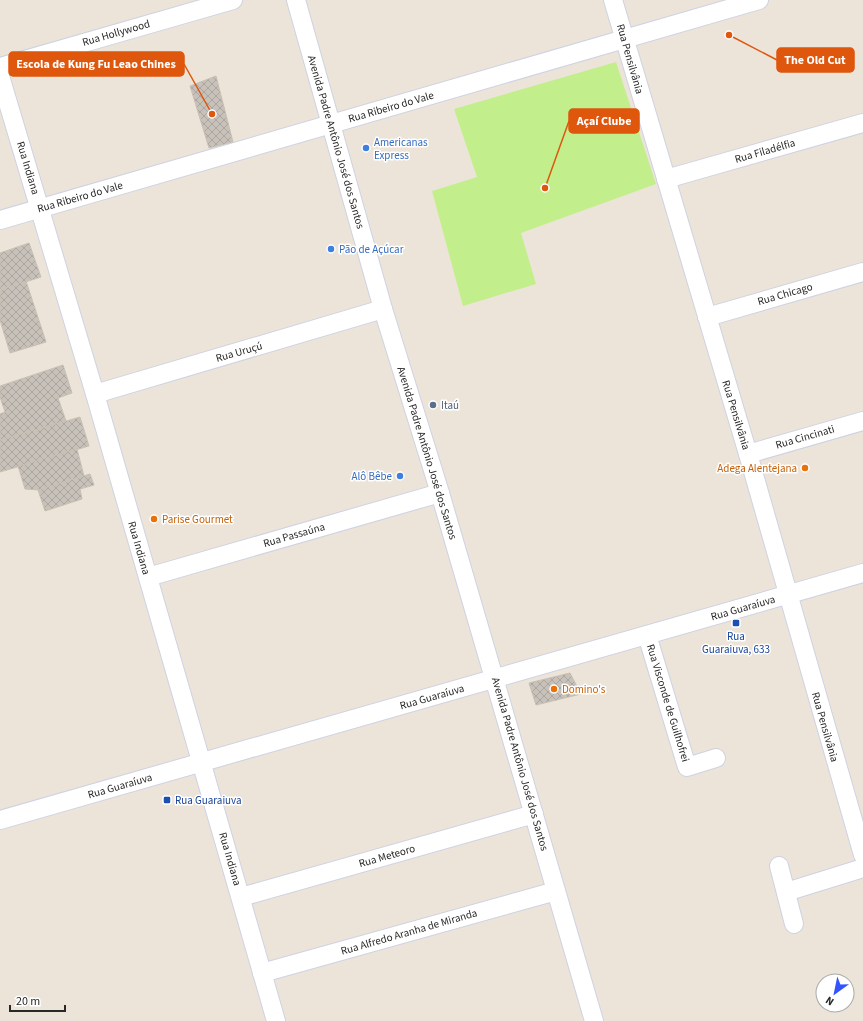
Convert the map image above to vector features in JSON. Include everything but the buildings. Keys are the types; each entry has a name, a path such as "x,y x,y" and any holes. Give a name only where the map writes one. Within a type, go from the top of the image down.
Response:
{"street":[{"name":"Rua Hollywood","path":"0,67 233,0"},
{"name":"Avenida Padre Antônio José dos Santos","path":"296,0 383,310 440,492 594,1021"},
{"name":"Rua Pensilvânia","path":"613,0 748,454 787,595 861,845"},
{"name":"Rua Ribeiro do Vale","path":"0,220 759,0"},
{"name":"Rua Indiana","path":"0,76 95,394 276,1021"},
{"name":"Rua Filadélfia","path":"666,180 863,123"},
{"name":"Rua Chicago","path":"707,317 863,272"},
{"name":"Rua Uruçú","path":"95,394 383,310"},
{"name":"Rua Cincinati","path":"748,454 863,421"},
{"name":"Rua Passaúna","path":"148,577 440,492"},
{"name":"Rua Guaraíuva","path":"0,820 863,573"},
{"name":"Rua Visconde de Guilhofrei","path":"647,635 687,767 716,758"},
{"name":"Rua Meteoro","path":"241,897 534,814"},
{"path":"779,866 794,924"},
{"path":"786,892 863,868"},
{"name":"Rua Alfredo Aranha de Miranda","path":"262,973 556,891"}],"green space":[{"path":"616,62 656,184 521,233 536,284 463,306 432,191 477,177 454,109"}],"place":[{"name":"The Old Cut","path":"729,35"},
{"name":"Escola de Kung Fu Leao Chines","path":"212,114"},
{"name":"Americanas Express","path":"366,148"},
{"name":"Açaí Clube","path":"545,188"},
{"name":"Pão de Açúcar","path":"331,249"},
{"name":"Itaú","path":"433,405"},
{"name":"Adega Alentejana","path":"805,468"},
{"name":"Alô Bêbe","path":"400,476"},
{"name":"Parise Gourmet","path":"154,519"},
{"name":"Rua Guaraiuva, 633","path":"736,623"},
{"name":"Domino's","path":"554,689"},
{"name":"Rua Guaraiuva","path":"167,800"}]}
